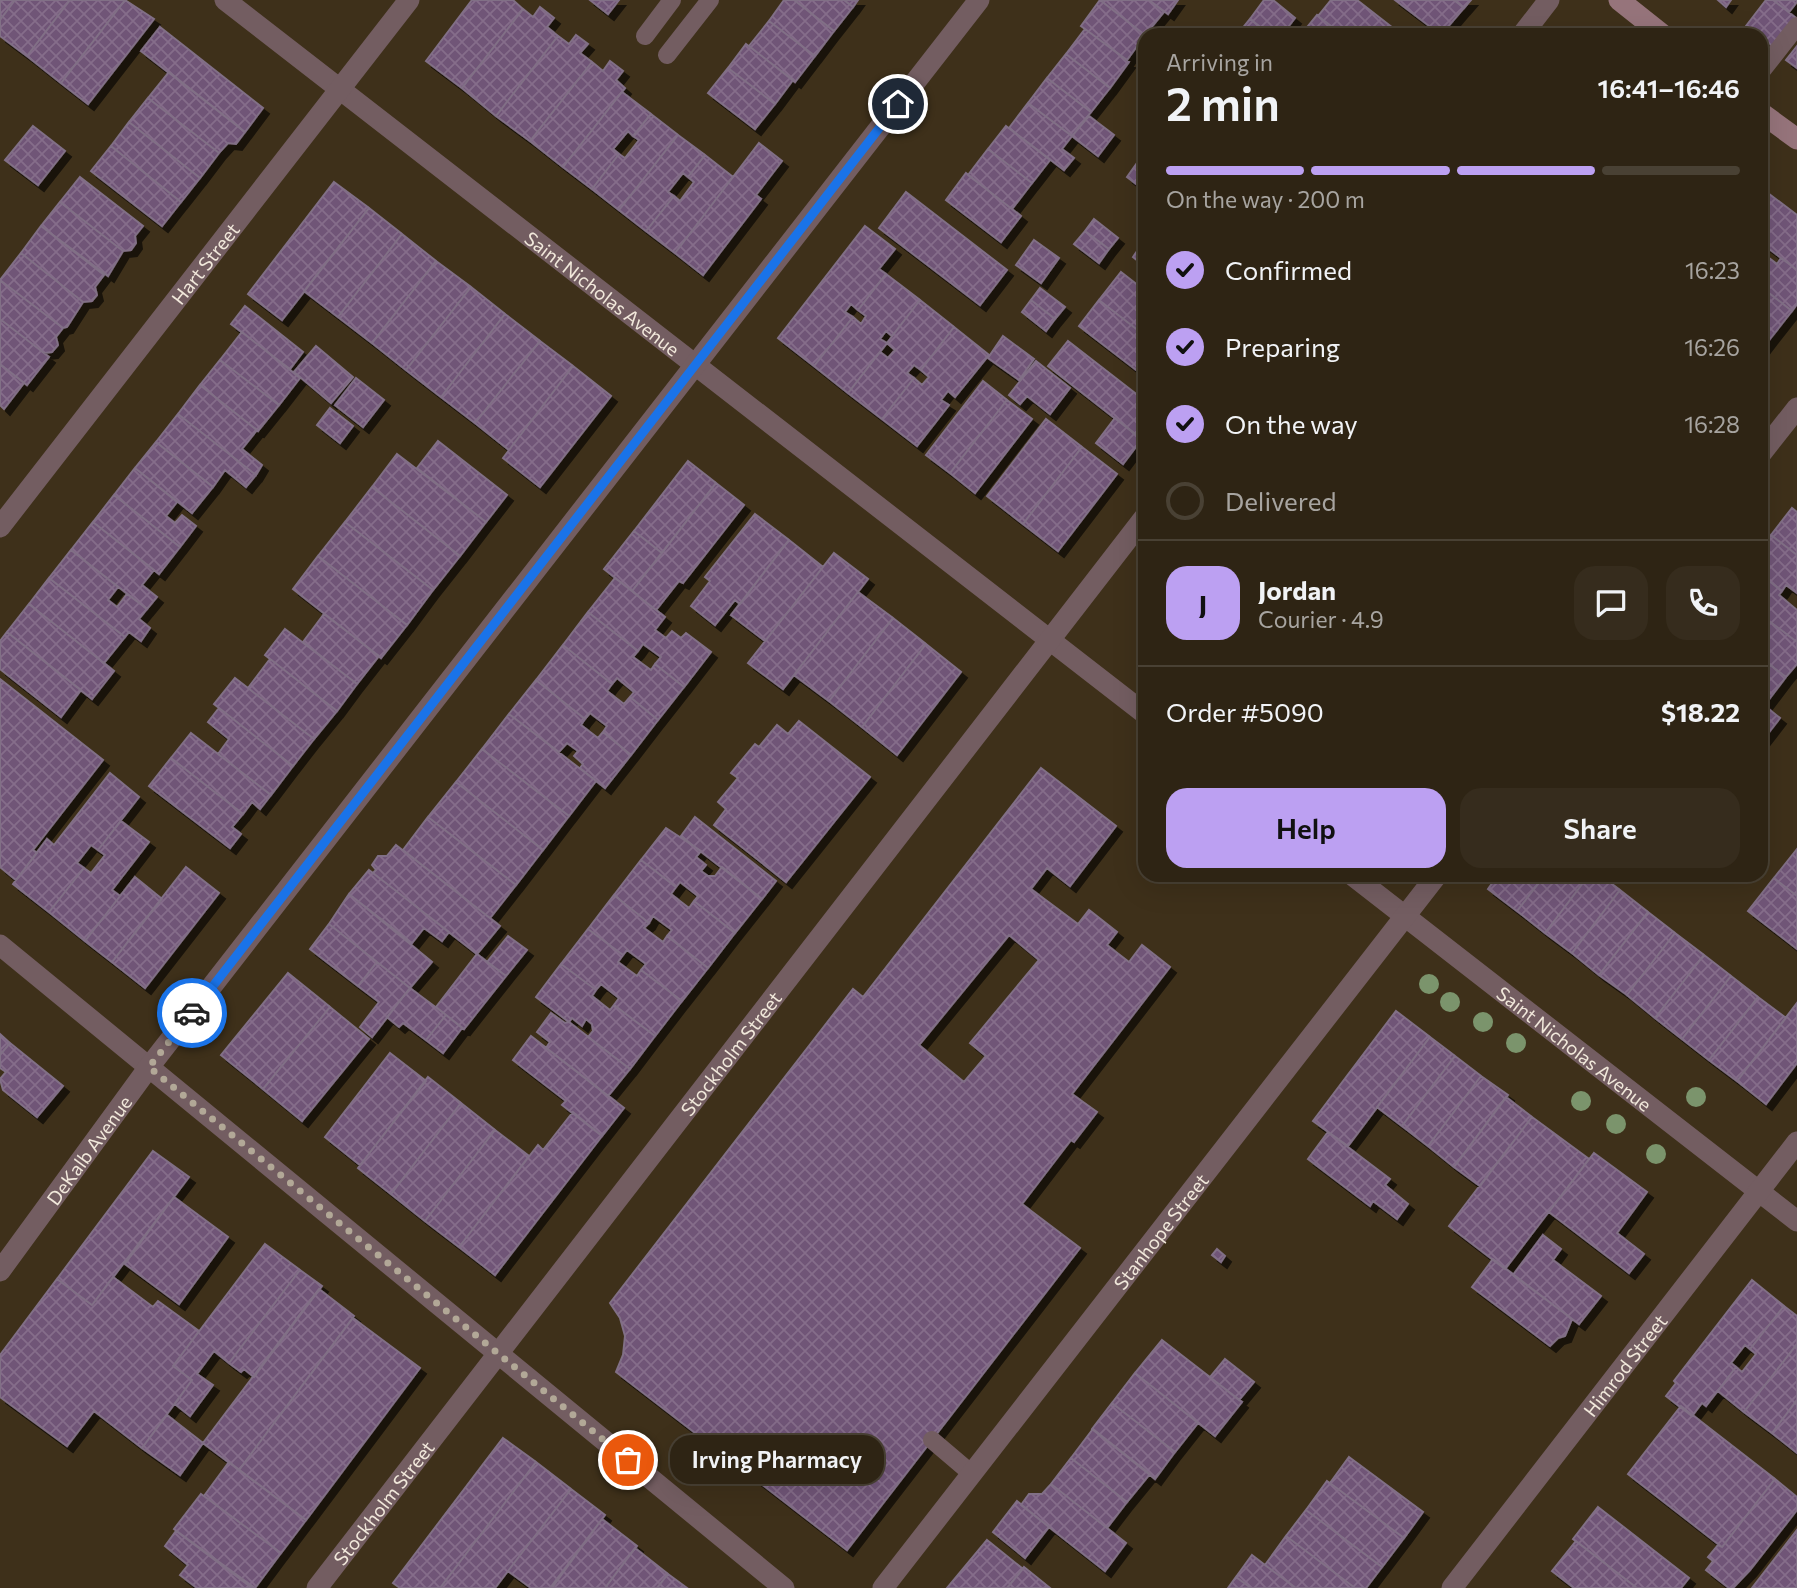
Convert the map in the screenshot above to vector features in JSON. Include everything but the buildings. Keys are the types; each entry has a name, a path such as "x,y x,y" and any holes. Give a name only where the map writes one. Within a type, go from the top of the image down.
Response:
{"main road":[{"path":"1619,0 1654,28"},
{"path":"1768,117 1797,139"}],"street":[{"name":"Saint Nicholas Avenue","path":"225,0 1138,708"},
{"name":"Hart Street","path":"0,527 409,0"},
{"name":"DeKalb Avenue","path":"0,1271 149,1067 979,0"},
{"path":"1527,28 1549,0"},
{"path":"1768,445 1797,408"},
{"name":"Stockholm Street","path":"317,1588 1138,526"},
{"name":"Saint Nicholas Avenue","path":"1361,882 1797,1222"},
{"name":"Stanhope Street","path":"883,1588 1431,882"},
{"path":"0,945 784,1588"},
{"name":"Himrod Street","path":"1452,1588 1797,1142"}],"lane":[{"path":"645,36 673,0"},
{"path":"667,55 710,0"},
{"path":"1768,63 1797,26"},
{"path":"932,1440 972,1474"}],"way so far":[{"path":"192,1013 149,1067 628,1460"}],"place":[{"name":"Irving Pharmacy","path":"628,1460"}],"route":[{"path":"192,1013 898,104"}]}
